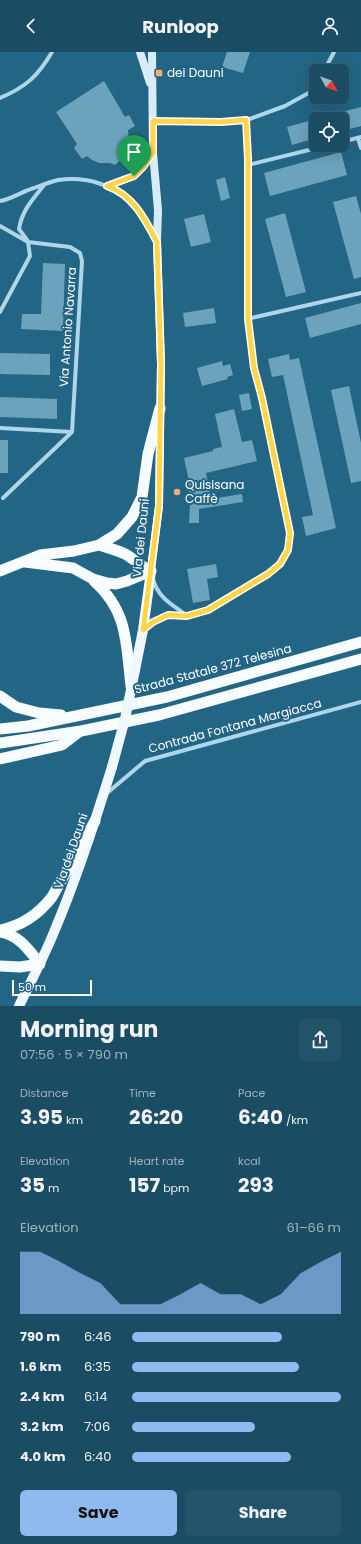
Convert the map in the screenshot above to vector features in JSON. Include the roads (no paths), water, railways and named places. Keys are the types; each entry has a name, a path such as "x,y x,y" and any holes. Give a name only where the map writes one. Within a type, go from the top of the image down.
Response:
{"highway":[{"path":"0,571 40,555 74,551 99,545 117,534 132,517 142,497 148,454 160,408"},
{"path":"99,545 128,555 140,566 151,571"},
{"path":"25,562 73,568 92,579 109,596 121,619 125,634 132,688"},
{"path":"92,579 116,584 151,571"},
{"name":"Strada Statale 372 Telesina","path":"0,729 28,726 167,697 361,642"},
{"path":"0,743 81,731 159,715 361,659"},
{"path":"0,696 16,707 39,713 71,716"},
{"path":"0,759 62,745 81,731"},
{"path":"0,931 17,926 27,921 44,907 55,892 95,821"},
{"path":"0,931 20,940 40,964"},
{"path":"0,966 20,967 40,964"}],"main road":[{"path":"140,52 152,90"},
{"name":"Via dei Dauni","path":"19,1006 40,964 68,898 103,797 124,725 143,630 159,506 161,364 157,242 158,210 153,153 152,52"}],"street":[{"path":"0,98 28,83 42,69 52,52"},
{"path":"328,64 334,52"},
{"path":"153,121 221,122 246,120 285,106 309,93"},
{"path":"143,630 153,622 168,615 187,616 208,610 268,574 280,564 288,550 290,533 262,398 254,368 248,319 248,165 246,120"},
{"path":"349,140 359,137 361,148"},
{"path":"248,165 309,150"},
{"path":"107,186 134,176 143,167 153,153"},
{"path":"0,201 58,180 87,179 116,189 127,196 149,226 157,242"},
{"path":"0,312 30,256 28,242 19,229 21,218 27,205 45,184"},
{"name":"Via Antonio Navarra","path":"0,226 28,242 70,247 80,252 82,261 72,432"},
{"path":"248,319 361,293"},
{"path":"0,428 72,432"},
{"path":"3,498 72,432"},
{"path":"151,571 156,589 167,601 187,616"},
{"name":"Contrada Fontana Margiacca","path":"103,797 145,761 361,702"}],"place":[{"name":"dei Dauni","path":"159,73"},
{"name":"Quisisana Caffè","path":"177,492"}]}
